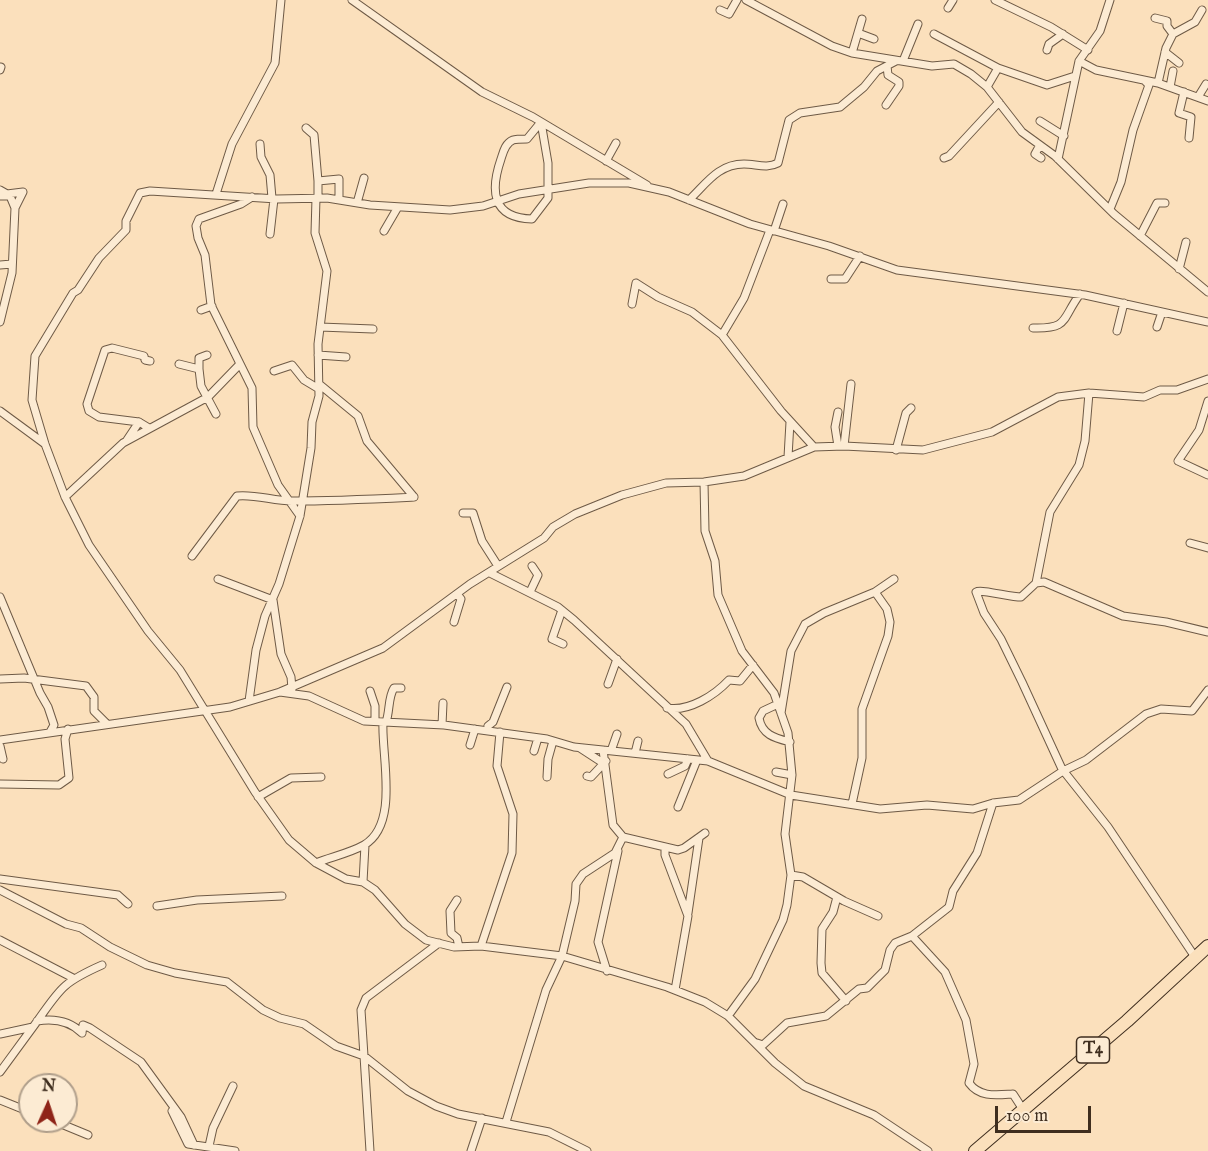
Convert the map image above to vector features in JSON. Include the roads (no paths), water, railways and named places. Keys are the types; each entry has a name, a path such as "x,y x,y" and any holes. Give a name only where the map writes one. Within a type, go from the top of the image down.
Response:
{"highway":[{"name":"T4","path":"975,1151 1127,1021 1208,946"}],"street":[{"path":"216,194 232,144 275,63 281,0"},
{"path":"352,0 482,92 540,122 652,188"},
{"path":"720,10 729,14 737,0"},
{"path":"746,0 832,46 852,53 932,66 954,64 987,87 1022,132 1058,159 1140,236 1208,292"},
{"path":"948,8 953,0"},
{"path":"997,0 1063,34 1088,50"},
{"path":"1058,159 1079,61 1100,31 1110,0"},
{"path":"1158,83 1165,52 1173,34 1195,22 1202,10"},
{"path":"1155,18 1167,21 1167,26 1173,34"},
{"path":"852,53 862,19"},
{"path":"689,200 710,177 725,167 742,164 771,167 778,163 789,120 800,113 840,107 864,87 877,71 900,61 918,24"},
{"path":"858,33 874,39"},
{"path":"934,34 998,68 1047,85 1076,76"},
{"path":"1047,50 1049,44 1063,34"},
{"path":"1165,52 1179,63"},
{"path":"1079,61 1103,72 1158,83 1208,101"},
{"path":"886,66 888,75 899,82 899,86 886,105"},
{"path":"987,87 998,68"},
{"path":"1170,87 1173,70"},
{"path":"1110,209 1121,182 1133,130 1149,85 1145,81"},
{"path":"1198,97 1206,84"},
{"path":"1184,92 1179,113 1191,117 1189,138"},
{"path":"944,158 950,156 999,102"},
{"path":"1040,121 1064,136"},
{"path":"540,122 548,163 546,190 548,198 532,219 520,219 510,214 496,201 495,177 506,144 513,140 527,139 540,122"},
{"path":"249,701 256,650 265,616 273,600 300,516 319,387 318,355 327,271 315,233 318,181 314,135 306,128"},
{"path":"606,161 616,143"},
{"path":"260,144 261,158 270,175 273,199 270,234"},
{"path":"1040,145 1035,154 1041,158"},
{"path":"357,203 364,178"},
{"path":"318,181 339,179 339,200"},
{"path":"928,1151 874,1115 804,1086 775,1064 756,1042 728,1016 705,1002 675,990 561,956 481,946 459,947 426,940 405,924 385,900 363,882 346,879 316,863 289,840 258,797 206,711 95,554 65,497 32,406 35,356 40,343 73,293 78,290 92,267 126,230 126,221 140,193 150,191 273,199 317,198 398,207 469,208 546,190 603,182 652,188 772,230 917,274 1002,282 1080,294 1208,321"},
{"path":"0,322 12,264 15,208 23,192 2,193"},
{"path":"2,193 10,196 15,208"},
{"path":"252,197 241,204 203,217 197,222 199,246 205,255 212,306 252,388 252,428 278,485 300,516"},
{"path":"1140,236 1157,203 1165,202"},
{"path":"722,335 744,298 783,204"},
{"path":"384,231 398,207"},
{"path":"1179,269 1186,242"},
{"path":"831,279 844,279 860,256"},
{"path":"0,265 12,264"},
{"path":"632,304 636,283 658,297 692,312 722,335 789,422 814,447"},
{"path":"1033,328 1055,329 1062,324 1080,294"},
{"path":"1117,331 1124,303"},
{"path":"201,310 212,306"},
{"path":"1157,327 1162,312"},
{"path":"320,327 373,329"},
{"path":"149,428 139,422 99,417 89,411 87,404 105,350 112,348 144,356 145,360 150,361"},
{"path":"207,355 199,358 201,386 216,414"},
{"path":"318,355 346,357"},
{"path":"179,364 199,369"},
{"path":"126,441 208,397 240,364"},
{"path":"192,556 237,496 251,495 289,501 414,497 367,441 360,418 355,412 319,387 304,380 292,365 274,371"},
{"path":"0,740 206,711 292,690 383,648 457,594 544,538 553,527 598,504 666,483 704,482 744,476 814,447 923,450 992,432 1058,397 1089,393 1144,397 1160,390 1177,390 1208,379"},
{"path":"841,446 851,384"},
{"path":"1089,393 1085,441 1079,465 1050,512 1036,582 1022,597 1002,596 980,589 977,590 976,596 1023,682 1051,749 1064,771 1108,826 1196,957"},
{"path":"1208,401 1199,430 1178,461 1208,475"},
{"path":"896,450 906,413 911,408"},
{"path":"0,411 45,444"},
{"path":"838,412 835,427 841,446"},
{"path":"65,497 126,441 139,422"},
{"path":"788,457 789,422"},
{"path":"704,482 705,531 715,561 718,595 736,641 771,685 790,742 792,775 785,834 790,874 783,920 755,979 728,1016"},
{"path":"463,513 472,513 476,518 482,541 498,566"},
{"path":"1190,543 1208,548"},
{"path":"530,592 538,575 532,566"},
{"path":"490,573 562,610 691,730 708,761"},
{"path":"218,579 273,600"},
{"path":"781,712 791,651 805,624 824,613 875,592 894,579"},
{"path":"1036,582 1057,585 1123,616 1166,622 1208,632"},
{"path":"852,804 862,758 862,709 888,636 890,622 887,609 875,592"},
{"path":"454,622 461,599 457,594"},
{"path":"0,597 54,724 50,732"},
{"path":"273,600 281,654 292,690"},
{"path":"562,610 552,639 563,644"},
{"path":"608,684 617,659"},
{"path":"667,708 676,709 716,694 729,680 740,681 753,665"},
{"path":"0,679 37,680 86,686 94,697 94,711 106,724"},
{"path":"488,728 493,722 507,687"},
{"path":"381,722 390,713 391,692 394,688 402,688"},
{"path":"292,690 364,721 488,728 579,747 708,761 791,795 880,809 927,805 973,809 993,803 1019,800 1064,771 1086,760 1146,714 1161,710 1192,711 1206,693"},
{"path":"316,863 365,844 381,824 386,778 381,722 370,691"},
{"path":"442,725 443,703"},
{"path":"778,704 764,711 759,718 760,724 766,734 790,742"},
{"path":"483,717 488,728"},
{"path":"0,784 58,785 69,778 65,739 68,729"},
{"path":"470,745 475,729"},
{"path":"481,946 512,853 513,814 497,766 500,732"},
{"path":"617,734 607,751 604,762 613,825 622,837 697,852"},
{"path":"534,751 538,738"},
{"path":"547,777 546,766 553,741"},
{"path":"635,753 638,741"},
{"path":"0,746 3,759"},
{"path":"579,747 604,762"},
{"path":"668,774 685,766 688,759"},
{"path":"678,807 697,760"},
{"path":"587,777 591,777 604,762"},
{"path":"776,772 792,775"},
{"path":"258,797 291,778 321,777"},
{"path":"756,1042 762,1045 787,1023 826,1016 859,989 867,988 885,969 890,950 895,943 912,936 949,907 953,891 977,853 993,803"},
{"path":"684,849 705,833"},
{"path":"607,970 598,942 622,837"},
{"path":"675,990 699,838"},
{"path":"363,882 365,844"},
{"path":"665,847 665,855 687,916"},
{"path":"506,1122 546,990 561,956 575,901 576,884 583,874 615,853 618,848"},
{"path":"790,874 803,877 837,897 878,916"},
{"path":"0,879 118,895 128,904"},
{"path":"0,890 66,924 81,928 110,947 147,964 175,973 227,982 263,1010 280,1018 304,1024 336,1046 364,1056 408,1091 436,1106 549,1132 587,1151"},
{"path":"158,906 197,900 282,896"},
{"path":"837,897 833,912 822,929 821,963 822,974 846,1001"},
{"path":"457,900 450,911 451,933 458,938 459,947"},
{"path":"912,936 945,972 966,1020 974,1064 969,1083 978,1092 990,1096 1013,1094 1024,1111"},
{"path":"0,940 73,978"},
{"path":"370,1151 362,1010 366,998 439,943"},
{"path":"0,1072 56,992 73,978 102,965"},
{"path":"0,1034 49,1020 73,1023 82,1033 83,1025 90,1028 141,1062 158,1087 156,1089 172,1112 188,1144 235,1151"},
{"path":"209,1146 213,1128 233,1086"},
{"path":"0,1100 18,1107"},
{"path":"471,1151 482,1118"},
{"path":"78,1132 88,1136"}]}
